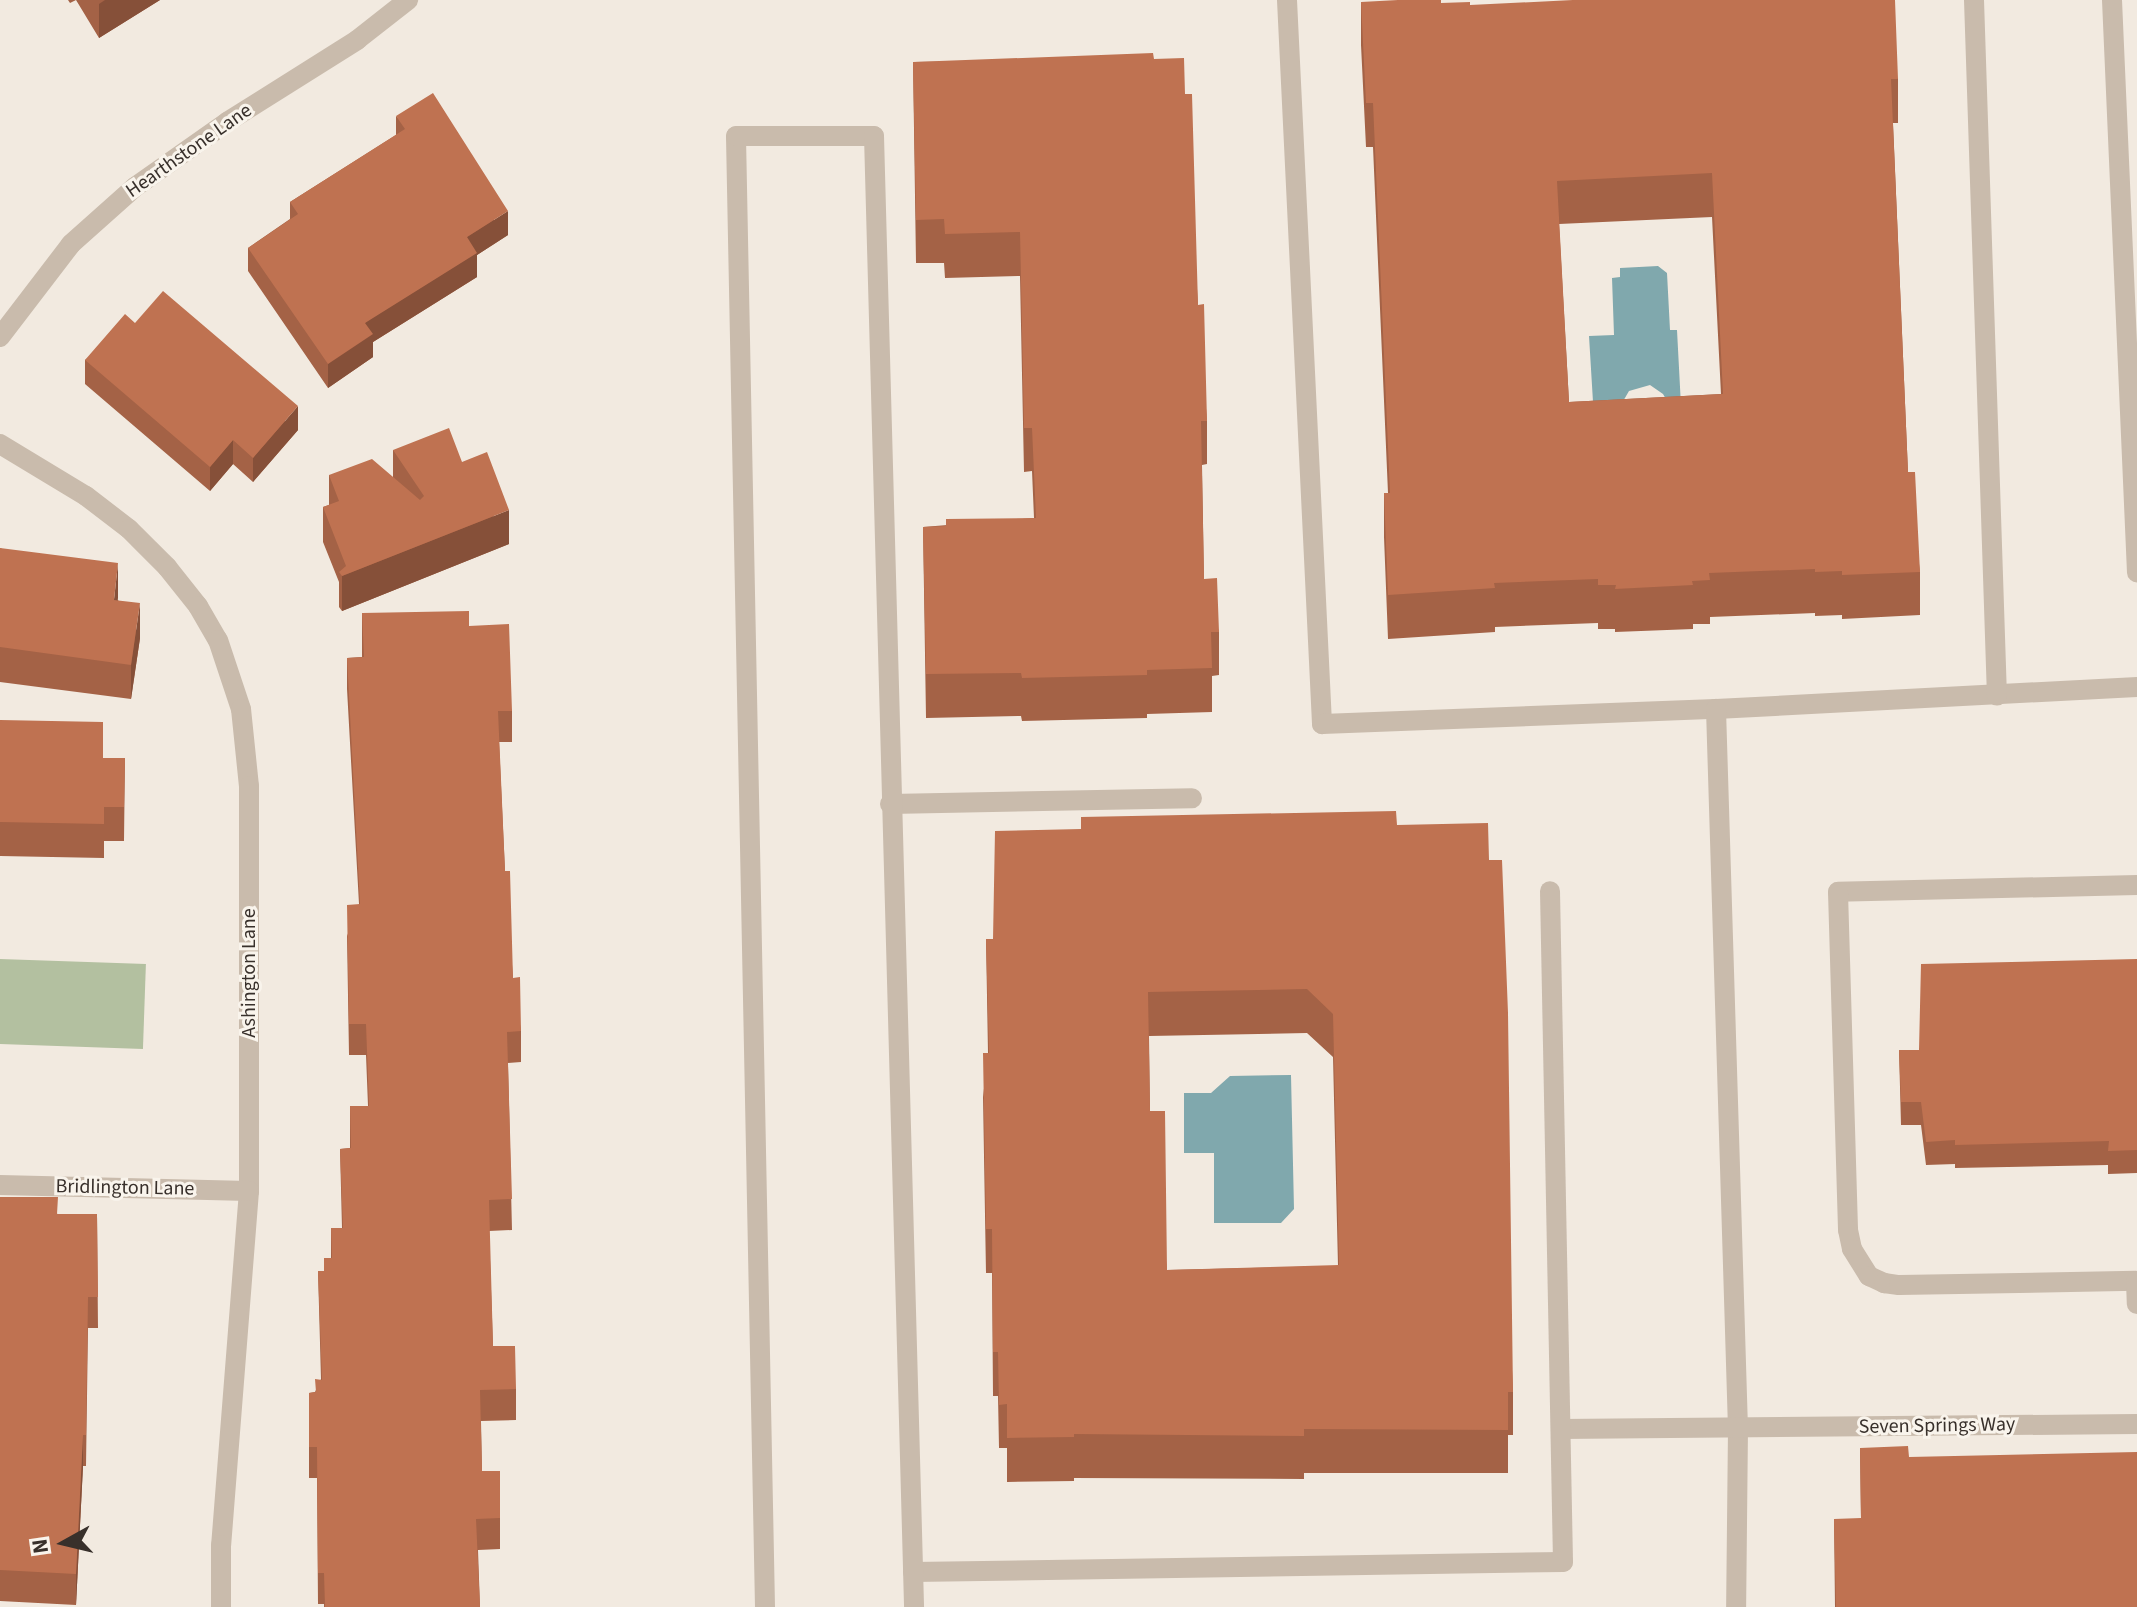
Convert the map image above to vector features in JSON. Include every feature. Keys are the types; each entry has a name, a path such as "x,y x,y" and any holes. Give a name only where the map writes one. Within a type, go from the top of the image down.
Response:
{"street":[{"name":"Hearthstone Lane","path":"0,337 71,244 135,187 227,122 357,40 408,0"},
{"path":"1287,0 1322,724 1716,709 2137,687"},
{"path":"1974,0 1997,696"},
{"path":"2112,0 2137,572"},
{"path":"765,1607 736,136 874,136 914,1607"},
{"name":"Ashington Lane","path":"0,444 86,496 129,529 167,567 198,606 218,640 235,685 247,744 249,1191 221,1545 221,1607"},
{"path":"1716,709 1738,1428 1736,1607"},
{"path":"890,804 1192,798"},
{"path":"2137,885 1838,892 1848,1230 1852,1249 1869,1276 1899,1285 2137,1281 2137,1304"},
{"path":"913,1572 1563,1562 1550,891"},
{"name":"Bridlington Lane","path":"0,1185 249,1191"},
{"name":"Seven Springs Way","path":"1561,1429 2137,1424"}],"green space":[{"path":"0,959 146,964 143,1049 0,1044"}],"water":[{"path":"1658,266 1667,273 1670,330 1677,330 1681,406 1667,401 1650,385 1629,391 1622,403 1593,402 1589,336 1614,335 1612,278 1620,277 1620,268"},
{"path":"1291,1075 1294,1209 1281,1223 1214,1223 1214,1153 1184,1153 1184,1093 1211,1093 1230,1076"}],"building":[{"path":"1441,0 1441,3 1470,2 1470,5 1573,0 1895,0 1898,79 1891,79 1908,472 1915,472 1920,572 1842,575 1842,571 1815,572 1815,569 1709,573 1710,580 1692,581 1693,585 1615,589 1616,585 1598,585 1598,579 1494,583 1495,588 1388,595 1384,493 1390,493 1373,103 1366,103 1361,2","holes":["1712,173 1723,394 1569,402 1557,181"]},
{"path":"1153,53 1154,59 1184,58 1185,94 1192,94 1198,305 1204,304 1207,421 1201,421 1204,579 1217,578 1219,632 1211,632 1212,668 1147,670 1147,675 1022,678 1021,673 926,674 923,527 946,526 946,519 1036,518 1032,428 1024,428 1020,232 945,234 944,219 916,220 913,62"},
{"path":"433,93 508,211 467,237 477,253 365,323 373,334 328,364 248,248 298,214 290,202 405,129 396,116"},
{"path":"163,291 298,406 253,458 233,440 210,467 85,360 125,314 135,323"},
{"path":"449,428 462,462 487,452 509,510 342,576 339,572 346,566 323,507 339,501 329,475 372,459 420,500 424,496 393,450"},
{"path":"0,548 118,563 114,600 140,603 131,665 0,647"},
{"path":"469,611 469,626 509,624 512,711 498,711 505,871 510,871 513,978 520,977 521,1031 507,1032 512,1199 489,1200 493,1346 515,1346 516,1389 480,1390 482,1471 500,1471 500,1518 476,1519 480,1607 325,1607 324,1573 318,1573 317,1447 309,1447 309,1393 316,1392 315,1379 322,1380 318,1271 324,1271 324,1258 332,1258 331,1228 343,1228 340,1149 351,1148 350,1106 369,1106 366,1024 349,1024 347,905 360,904 347,658 364,657 362,613"},
{"path":"0,720 103,722 103,758 125,758 124,807 104,807 104,824 0,822"},
{"path":"1396,811 1397,825 1488,823 1489,860 1502,860 1508,1013 1513,1392 1508,1392 1508,1430 1304,1429 1304,1436 1074,1434 1074,1437 1007,1438 1007,1404 999,1405 998,1352 993,1352 992,1229 986,1229 983,1053 989,1053 986,939 993,939 995,831 1081,829 1081,817","holes":["1307,989 1333,1014 1339,1265 1167,1270 1165,1111 1150,1111 1148,992"]},
{"path":"2137,959 2137,1150 2108,1151 2109,1141 1955,1145 1955,1140 1926,1142 1921,1102 1901,1102 1899,1050 1919,1050 1921,964"},
{"path":"0,1197 58,1197 57,1214 97,1214 98,1297 88,1297 86,1435 83,1435 76,1574 0,1570"},
{"path":"1908,1446 1909,1457 2137,1452 2137,1607 1836,1607 1834,1519 1861,1518 1860,1448"}]}
